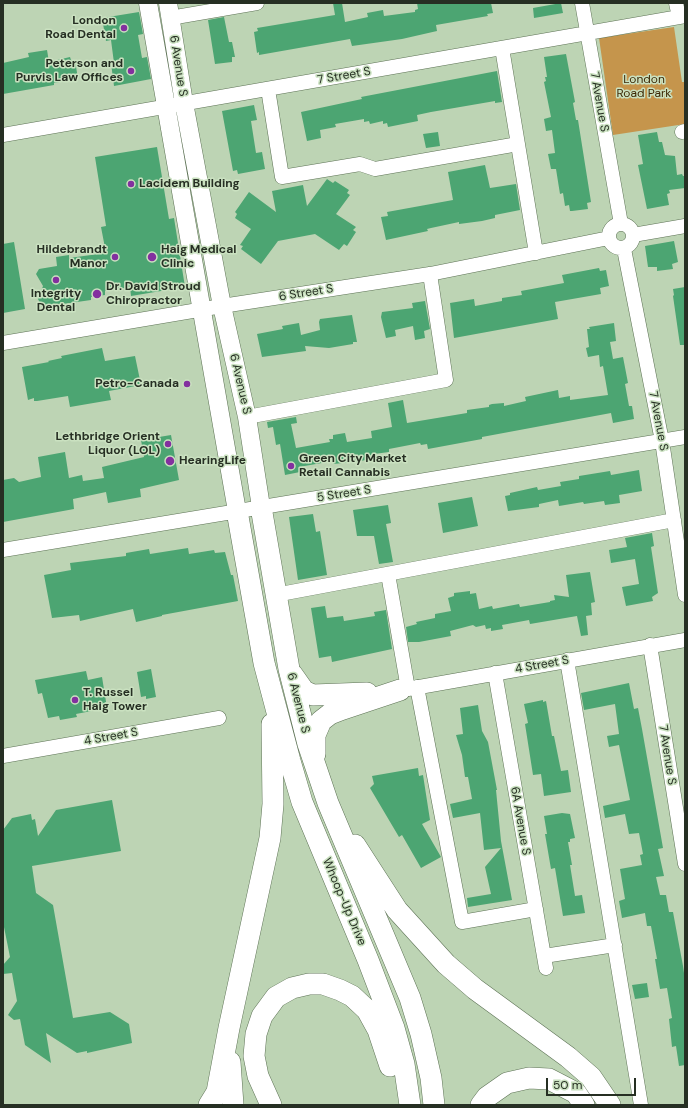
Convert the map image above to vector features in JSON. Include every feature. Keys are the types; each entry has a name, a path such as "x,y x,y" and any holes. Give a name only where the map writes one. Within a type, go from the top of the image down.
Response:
{"highway":[{"name":"6 Avenue S","path":"261,507 289,669 315,765"},
{"name":"6 Avenue S","path":"237,511 264,663 273,700"},
{"path":"289,669 304,691 313,695 408,689"},
{"path":"315,765 315,735 320,721 330,714 343,709 408,689"},
{"path":"209,1105 217,1092 229,1028 270,838 273,804 273,700"},
{"name":"Whoop-Up Drive","path":"273,700 302,802 368,960 394,1028 404,1064 410,1105"},
{"name":"Whoop-Up Drive","path":"315,765 328,803 410,998 421,1034 434,1105"},
{"path":"328,803 397,910 421,938 446,964 475,989 568,1057 585,1072 610,1105"},
{"path":"271,1105 258,1076 254,1056 256,1034 262,1016 276,997 292,988 309,984 323,984 340,990 352,996 367,1010 378,1030 386,1052 394,1081 396,1105"},
{"path":"229,1028 232,1105"},
{"path":"481,1105 487,1098 507,1083 529,1078 549,1079 576,1093 584,1105"}],"main road":[{"name":"6 Avenue S","path":"148,3 237,511"},
{"name":"6 Avenue S","path":"169,11 184,103 222,306 247,417 261,507"}],"street":[{"path":"169,11 258,3"},
{"name":"7 Avenue S","path":"582,3 621,224"},
{"path":"676,3 682,16"},
{"name":"7 Street S","path":"3,135 587,34 682,16"},
{"path":"502,48 536,253"},
{"path":"268,89 282,177 360,164 375,169 518,144"},
{"path":"621,224 629,226 634,235 631,244 624,249 612,245 609,238 613,227 621,224"},
{"path":"634,235 685,226"},
{"name":"6 Street S","path":"3,343 222,306 430,274 609,238"},
{"name":"7 Avenue S","path":"624,249 662,441 685,595"},
{"path":"247,417 446,380 430,274"},
{"name":"5 Street S","path":"3,550 685,437"},
{"path":"275,595 674,520"},
{"path":"388,574 408,689 462,922 536,909"},
{"name":"4 Street S","path":"408,689 685,640"},
{"name":"7 Avenue S","path":"650,645 685,864"},
{"path":"567,660 641,1105"},
{"name":"6A Avenue S","path":"495,673 545,962 615,945"},
{"name":"4 Street S","path":"3,756 219,718"}],"green space":[{"name":"London Road Park","path":"674,27 682,82 685,82 685,124 613,135 599,38"}],"building":[{"path":"333,3 342,3 345,22 368,17 367,13 383,10 384,16 415,12 415,10 418,9 417,3 491,3 493,13 487,14 488,16 436,25 437,31 402,39 352,46 350,39 259,55 259,52 257,53 254,32 258,31 257,28 335,15"},
{"path":"561,3 563,13 534,18 533,8"},
{"path":"139,12 143,34 138,35 142,58 147,57 151,79 114,86 111,63 114,63 111,40 106,41 102,18"},
{"path":"224,17 229,42 232,42 235,57 232,57 232,62 215,64 208,20"},
{"path":"47,50 49,62 70,57 71,60 75,60 78,79 3,94 3,63 29,57 28,53"},
{"path":"566,54 575,102 573,103 576,120 578,120 591,202 587,203 588,209 572,211 570,211 569,205 565,206 563,193 560,194 556,169 551,169 548,154 555,153 552,130 546,131 544,119 551,117 544,82 546,81 545,77 547,77 544,57"},
{"path":"497,71 502,102 495,103 495,101 417,115 418,121 388,127 387,123 383,124 383,121 370,124 369,121 364,122 364,119 335,124 336,127 320,130 321,138 307,141 301,112 362,99 361,97"},
{"path":"254,105 257,120 251,121 256,153 262,152 265,169 238,174 237,170 233,171 222,111"},
{"path":"438,132 440,146 426,148 423,134"},
{"path":"657,132 659,142 662,142 665,155 675,156 677,175 682,174 685,176 685,188 669,190 670,193 667,194 669,205 647,209 638,165 643,164 638,135"},
{"path":"157,147 169,219 174,218 185,287 131,296 130,287 105,291 105,295 91,297 91,300 42,307 38,299 43,286 36,274 39,269 57,266 56,257 69,255 69,258 106,253 101,227 106,226 95,157"},
{"path":"485,165 490,188 516,184 520,210 495,215 495,218 482,221 459,224 459,222 427,229 428,231 386,240 381,217 388,216 387,212 453,200 448,172"},
{"path":"327,179 333,183 335,181 349,190 347,193 350,195 336,214 356,227 353,230 356,232 347,246 344,244 339,250 315,234 278,241 261,264 241,249 243,246 240,245 251,229 235,218 237,214 235,212 249,192 276,212 272,191 303,185 307,206"},
{"path":"674,241 678,262 672,264 673,269 657,271 657,267 648,267 645,246"},
{"path":"14,242 25,309 3,313 3,244"},
{"path":"599,268 600,271 606,270 609,286 600,288 601,294 555,302 558,319 454,338 450,303 474,299 475,306 502,301 502,298 522,295 521,291 564,283 562,275"},
{"path":"685,287 685,345 680,345 673,289"},
{"path":"425,301 430,329 424,331 425,338 415,340 413,326 395,330 396,336 386,338 381,317 382,312 413,308 412,303"},
{"path":"352,315 357,342 353,342 353,344 329,348 305,346 306,351 262,357 257,334 283,329 282,326 299,323 301,335 320,330 320,319"},
{"path":"614,323 616,341 610,342 613,359 623,357 628,383 625,384 629,406 632,406 634,419 613,423 611,413 482,437 482,439 428,449 427,444 421,445 420,443 389,449 389,452 374,454 375,459 334,464 333,461 299,467 300,472 285,475 280,444 276,445 273,427 268,428 267,422 296,417 297,423 291,424 296,448 330,442 329,439 333,439 333,435 345,433 347,442 372,438 371,431 392,427 388,403 403,400 407,423 467,413 467,410 489,407 489,405 492,404 504,403 504,406 526,401 525,397 558,390 559,398 570,396 570,400 608,395 603,366 600,367 599,355 588,357 586,348 589,347 587,329 590,329 589,327"},
{"path":"102,348 105,361 135,356 141,385 109,391 111,400 70,407 68,396 37,401 34,401 34,398 28,400 22,367 49,362 48,361 62,358 61,356"},
{"path":"171,435 179,480 140,489 141,497 108,503 106,492 73,499 74,509 3,522 3,480 14,478 19,482 41,477 38,457 65,452 69,478 82,475 83,481 104,478 102,467 144,457 141,440"},
{"path":"639,470 642,491 619,495 620,503 605,505 604,501 584,504 583,502 559,506 558,500 539,504 539,507 508,511 505,496 510,495 510,493 537,487 538,490 561,486 560,482 579,479 579,476 610,471 611,475"},
{"path":"472,497 478,526 443,533 438,503"},
{"path":"388,505 391,523 386,524 393,562 379,564 374,536 357,536 353,510"},
{"path":"313,514 316,532 320,531 327,575 298,580 289,517"},
{"path":"652,533 654,546 651,547 658,593 652,597 653,601 626,606 622,587 639,584 635,559 611,563 609,550 627,547 625,538"},
{"path":"188,548 189,554 214,550 215,553 225,552 231,575 233,575 238,601 162,615 136,622 133,609 80,621 79,615 52,618 44,575 71,570 70,563 126,556 126,553 149,549 150,554"},
{"path":"590,572 595,602 591,603 592,615 586,616 588,635 581,636 577,616 530,624 529,620 502,625 503,629 491,631 491,628 486,629 485,625 476,627 473,625 450,631 451,636 419,642 408,642 406,627 417,624 416,622 435,618 435,614 451,611 448,598 454,596 454,593 470,591 470,594 476,593 479,609 492,606 493,609 519,604 520,607 550,602 555,600 554,595 569,597 566,575"},
{"path":"325,606 327,618 343,616 344,621 375,616 374,612 386,610 392,649 332,662 331,656 319,658 311,608"},
{"path":"151,669 156,697 146,699 146,696 141,697 137,672"},
{"name":"T. Russel Haig Tower","path":"86,671 88,680 102,677 107,708 76,714 77,717 60,720 59,716 48,718 42,693 38,694 35,680"},
{"path":"629,683 634,709 638,708 663,848 658,849 664,876 656,877 660,895 666,895 669,912 673,912 685,980 685,1065 679,1066 676,1046 672,1047 669,1019 672,1018 667,988 660,989 655,959 657,959 651,926 647,926 645,913 622,918 619,901 625,899 620,869 642,865 640,855 643,854 639,833 629,834 625,814 605,818 603,806 630,800 619,745 609,747 607,736 619,734 615,704 584,710 581,693"},
{"path":"543,700 543,702 546,701 552,736 554,736 561,771 568,770 571,792 544,796 541,774 533,775 525,724 528,723 524,704"},
{"path":"478,705 482,731 488,742 497,790 501,841 512,900 468,907 467,898 491,894 485,867 501,848 484,850 480,813 453,818 450,804 472,799 468,777 465,777 462,755 456,735 463,734 460,708"},
{"path":"418,768 419,776 423,775 430,820 422,824 441,857 421,868 402,835 399,837 370,788 374,784 372,776"},
{"path":"112,800 121,851 32,866 36,893 53,905 73,1018 110,1012 129,1024 132,1043 87,1053 87,1051 77,1053 46,1033 51,1063 25,1045 20,1019 14,1020 8,1015 17,1001 12,973 3,974 3,965 10,957 3,922 3,830 12,818 31,814 32,820 35,819 38,836 56,810"},
{"path":"562,813 570,814 575,838 570,839 570,842 568,842 572,865 570,865 575,896 582,895 585,913 563,916 555,868 551,869 545,834 547,834 544,816"},
{"path":"647,983 649,997 635,999 632,985"}],"place":[{"name":"London Road Dental","path":"124,28"},
{"name":"Peterson and Purvis Law Offices","path":"131,71"},
{"name":"Lacidem Building","path":"131,184"},
{"name":"Hildebrandt Manor","path":"115,257"},
{"name":"Haig Medical Clinic","path":"152,257"},
{"name":"Integrity Dental","path":"56,280"},
{"name":"Dr. David Stroud Chiropractor","path":"97,294"},
{"name":"Petro-Canada","path":"187,384"},
{"name":"Lethbridge Orient Liquor (LOL)","path":"168,444"},
{"name":"HearingLife","path":"170,461"},
{"name":"Green City Market Retail Cannabis","path":"291,466"},
{"name":"T. Russel Haig Tower","path":"75,700"}]}
